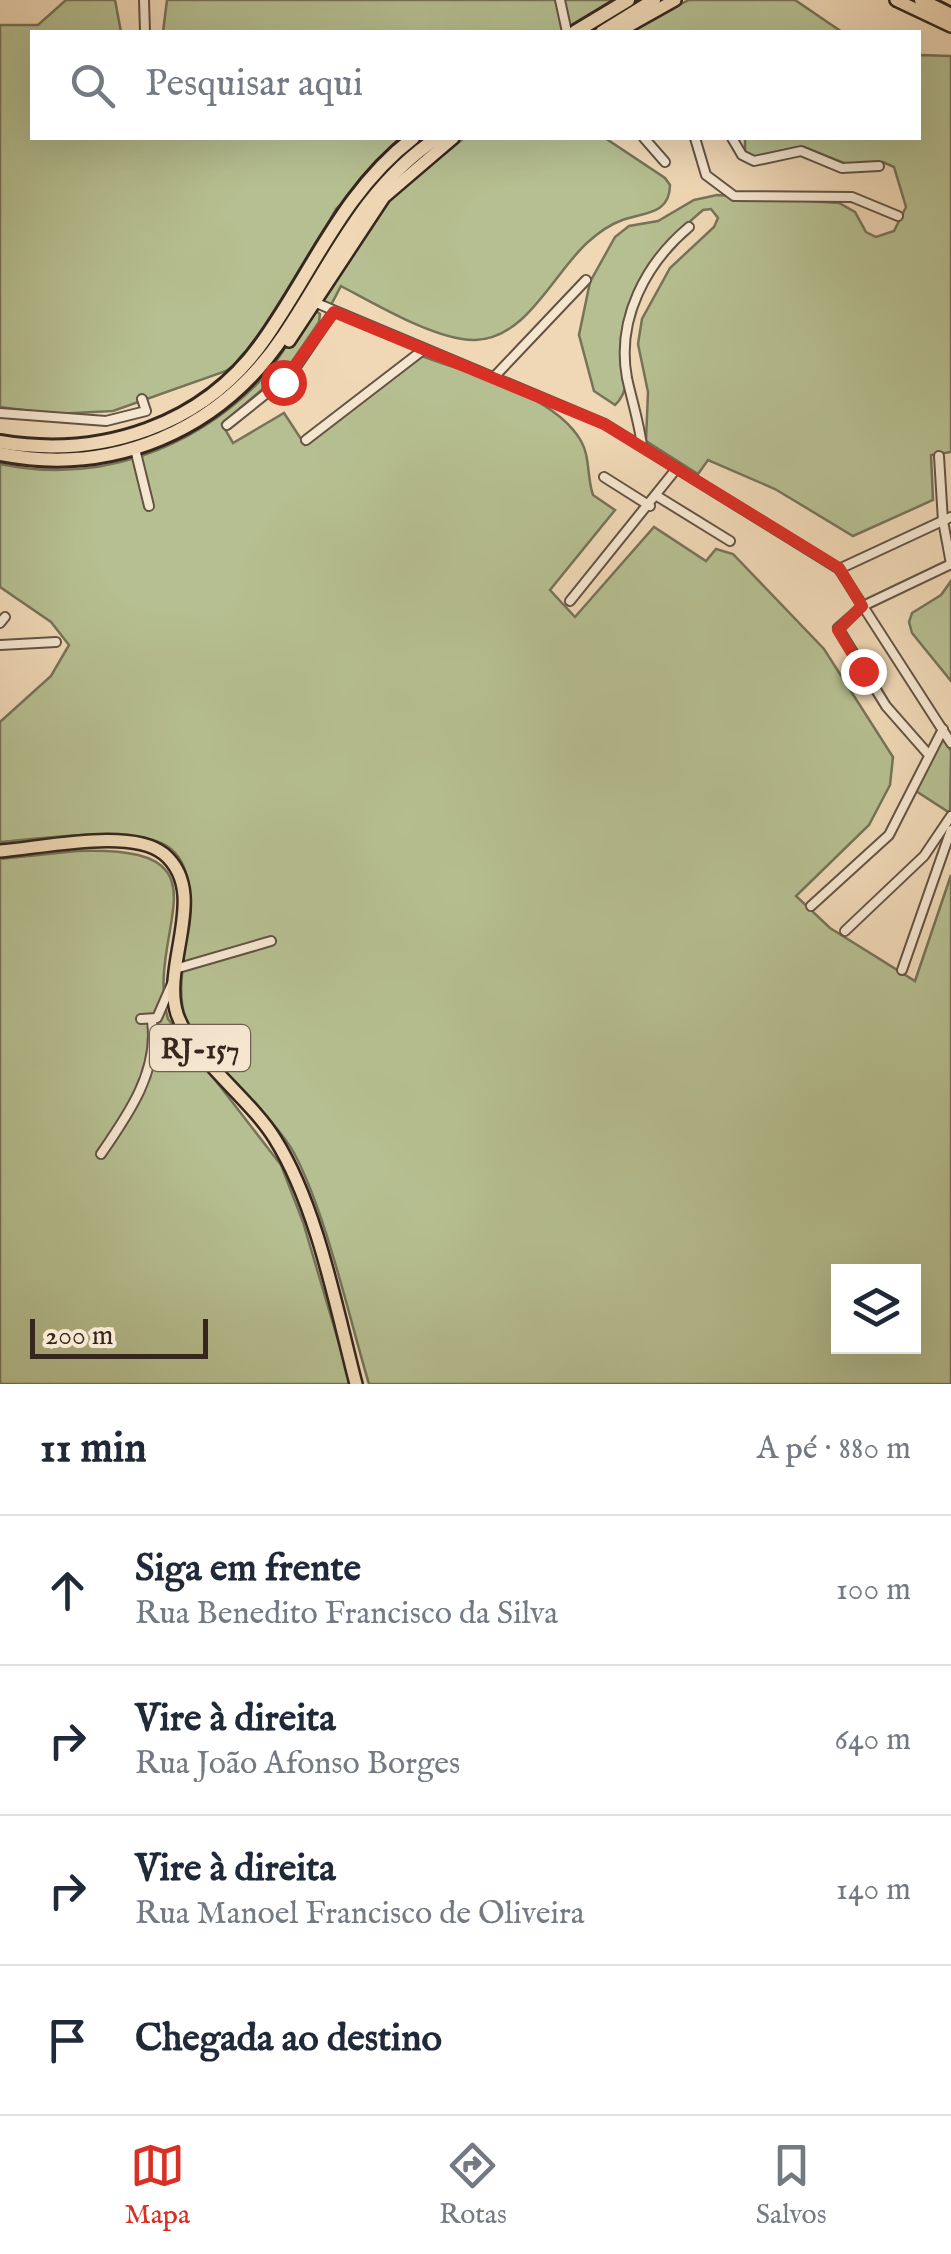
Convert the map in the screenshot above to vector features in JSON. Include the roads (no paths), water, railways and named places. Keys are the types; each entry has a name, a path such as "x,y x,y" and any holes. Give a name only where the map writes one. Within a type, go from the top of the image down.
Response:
{"highway":[{"path":"578,30 628,0"},
{"path":"605,30 654,0"},
{"path":"921,0 951,15"},
{"path":"0,442 44,448 98,445 167,422 212,394 264,340 329,230 360,188 412,140"},
{"path":"0,456 72,461 135,450 176,433 221,404 250,379 279,342 361,210 396,170 434,140"},
{"path":"0,456 62,464 136,453 218,413 254,382 288,341"}],"main road":[{"path":"624,30 676,0"},
{"path":"896,0 951,26"},
{"path":"288,341 384,197 451,140"},
{"name":"RJ-157","path":"0,850 126,841 159,850 173,862 183,885 174,1000 186,1032 266,1126 290,1166 318,1248 356,1384"}],"street":[{"path":"144,0 145,30"},
{"path":"560,0 566,30"},
{"path":"646,140 665,162"},
{"path":"696,140 706,175 734,196 852,197 898,216"},
{"path":"733,140 742,155 754,161 801,151 842,168 880,166"},
{"path":"642,446 625,362 630,317 657,256 688,227"},
{"path":"496,376 586,280"},
{"path":"314,302 583,414 839,568 951,743"},
{"path":"227,425 264,400 300,364 334,312"},
{"path":"306,440 423,350"},
{"path":"0,413 106,421 146,412 142,399"},
{"path":"136,453 149,506"},
{"path":"929,755 886,706 838,630 862,606 951,564 939,456"},
{"path":"570,601 677,468"},
{"path":"604,477 650,506"},
{"path":"658,496 730,541"},
{"path":"839,568 947,519"},
{"path":"0,645 56,642"},
{"path":"811,906 889,834 943,729"},
{"path":"845,931 924,856 951,816"},
{"path":"902,970 951,830"},
{"path":"100,1154 133,1108 156,1046 152,1021 175,974 271,941"},
{"path":"141,1019 152,1021"}]}
